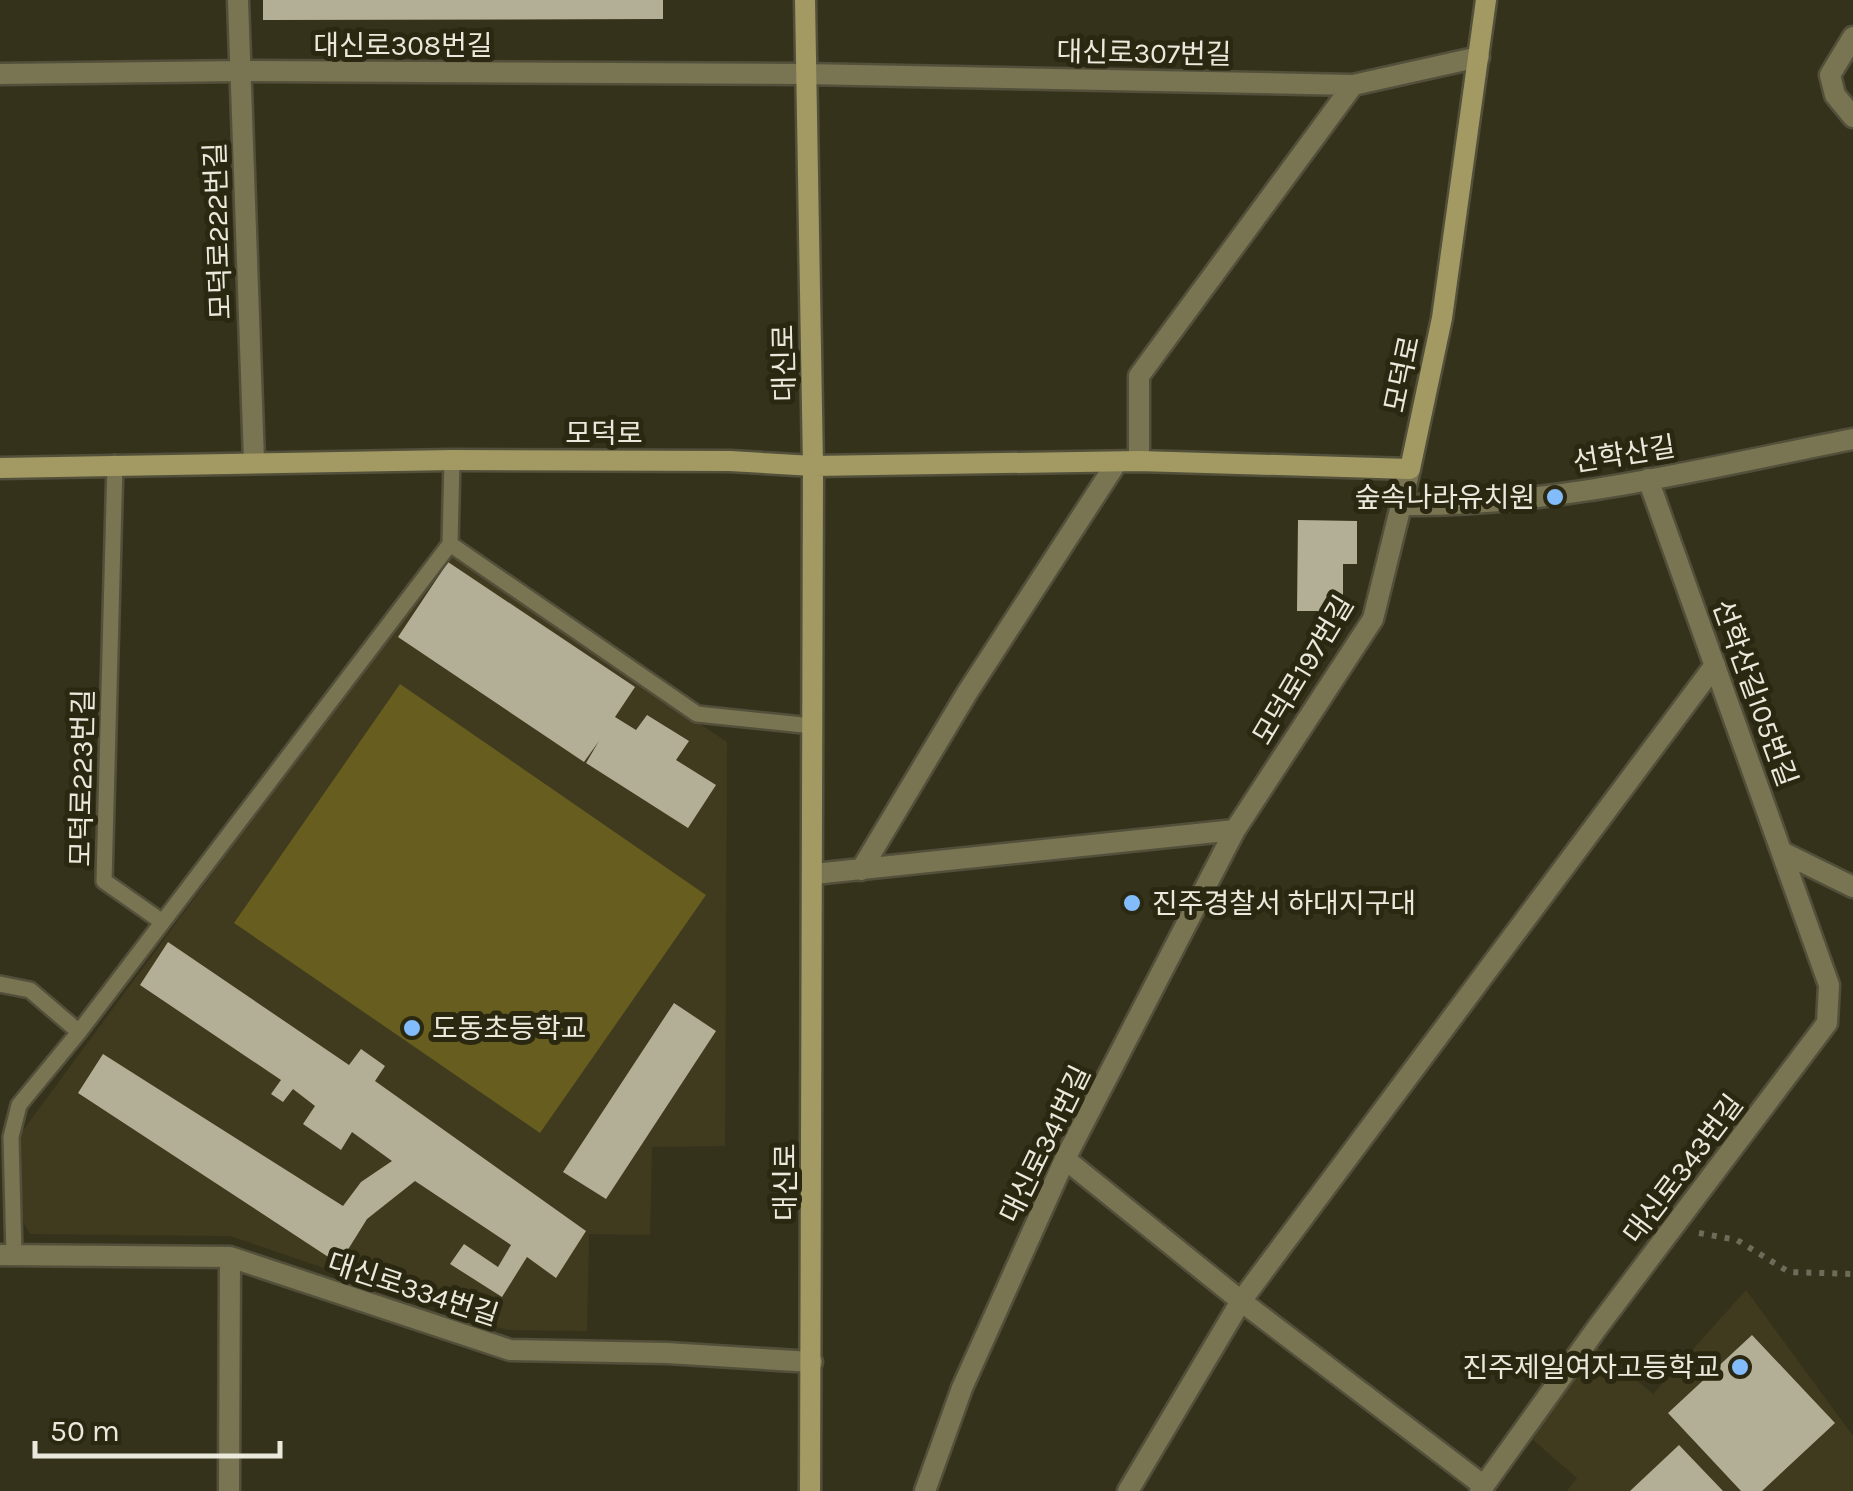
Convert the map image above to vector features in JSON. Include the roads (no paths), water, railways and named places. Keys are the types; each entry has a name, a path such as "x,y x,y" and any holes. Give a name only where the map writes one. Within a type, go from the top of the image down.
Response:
{"street":[{"name":"모덕로222번길","path":"238,0 254,461"},
{"name":"대신로","path":"805,0 814,726 810,1491"},
{"name":"모덕로","path":"0,468 452,460 730,461 813,466 1140,461 1410,469 1442,318 1486,0"},
{"path":"1853,38 1830,75 1834,95 1853,117"},
{"name":"대신로307번길","path":"806,74 1353,85 1478,57"},
{"name":"대신로308번길","path":"0,74 806,74"},
{"path":"1140,461 1140,376 1353,85"},
{"name":"선학산길","path":"1402,505 1469,506 1648,479 1853,439"},
{"path":"861,870 1116,462"},
{"name":"모덕로197번길","path":"1235,830 1373,619 1410,469"},
{"name":"선학산길105번길","path":"1648,479 1784,853"},
{"path":"1128,1491 1242,1301 1716,665"},
{"path":"814,874 1235,830"},
{"name":"대신로341번길","path":"925,1491 962,1388 1065,1159 1235,830"},
{"path":"1784,853 1853,887"},
{"name":"대신로343번길","path":"1482,1489 1826,1024 1828,986 1784,853"},
{"path":"1065,1159 1482,1489"},
{"name":"대신로334번길","path":"7,1255 230,1257 510,1350 667,1353 812,1362"},
{"path":"229,1491 230,1257"}],"lane":[{"path":"7,1255 10,1136 20,1105 450,544 452,460"},
{"name":"모덕로223번길","path":"115,463 104,881 161,921"},
{"path":"450,544 697,714 814,726"},
{"path":"0,984 30,990 79,1032"}],"place":[{"name":"숲속나라유치원","path":"1555,497"},
{"name":"진주경찰서 하대지구대","path":"1132,903"},
{"name":"도동초등학교","path":"412,1028"},
{"name":"진주제일여자고등학교","path":"1740,1367"}]}
